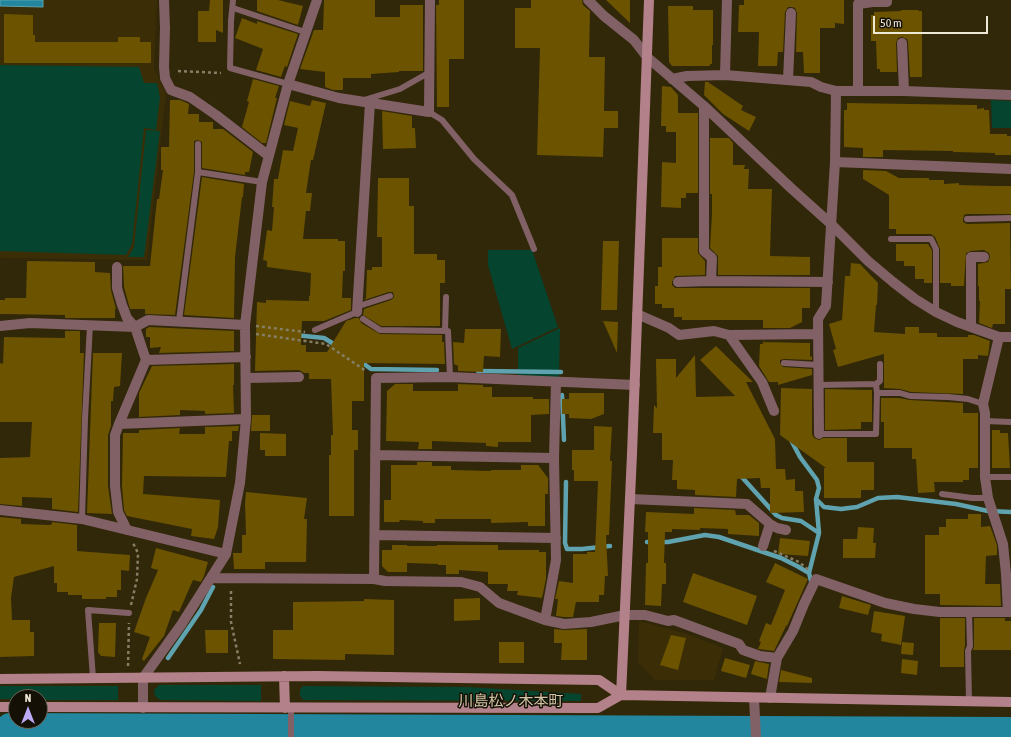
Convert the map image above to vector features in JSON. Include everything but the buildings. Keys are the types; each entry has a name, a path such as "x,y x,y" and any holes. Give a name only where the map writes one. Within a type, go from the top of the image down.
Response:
{"street":[{"path":"164,0 164,67 165,78 172,90 190,98 216,114 269,156"},
{"path":"143,708 143,678 181,625 226,554 240,484 246,418 245,329 262,182 288,84 317,0"},
{"path":"288,84 339,98 429,112 430,0"},
{"path":"588,0 604,16 634,40 647,57 704,106 831,224 868,261 893,282 915,299 936,312 957,322 999,337 1011,338"},
{"path":"621,695 635,385 649,0"},
{"path":"725,75 727,0"},
{"path":"858,90 858,4 887,2 887,0"},
{"path":"788,80 792,13"},
{"path":"902,43 904,91"},
{"path":"672,79 687,76 725,75 811,82 821,87 836,91 904,91 1011,95"},
{"path":"818,434 818,319 826,306 828,282 835,162 836,91"},
{"path":"360,312 365,102"},
{"path":"704,106 704,251 712,258 711,281"},
{"path":"835,162 1011,169"},
{"path":"971,327 971,258 984,258"},
{"path":"117,267 117,288 122,305 128,318 135,326 146,360 115,435 115,486 118,512 127,530"},
{"path":"678,282 828,282"},
{"path":"637,314 669,328 679,335 714,331 729,335 818,334"},
{"path":"0,326 30,323 135,326 148,320 179,321 245,329"},
{"path":"729,335 762,382 774,411"},
{"path":"770,698 777,658 793,631 816,578 885,603 914,609 969,613 1009,612 1003,544 988,498 985,477 985,420 983,404 999,337"},
{"path":"146,360 246,357"},
{"path":"246,378 299,377"},
{"path":"374,578 376,378 450,378 635,385"},
{"path":"545,620 556,560 554,458 556,382"},
{"path":"119,424 246,418"},
{"path":"375,455 554,458"},
{"path":"630,499 747,504 770,524 777,528 786,530"},
{"path":"0,510 82,519 226,554"},
{"path":"763,546 770,524"},
{"path":"375,535 556,538"},
{"path":"212,578 374,578 385,581 461,582 480,587 499,603 545,620 564,624 591,622 637,614 668,621 674,620 739,644 743,650 760,656 777,658"},
{"path":"0,679 284,676 599,680 621,695"},
{"path":"284,676 288,708"},
{"path":"48,707 598,708 621,695 1011,702"},
{"path":"754,698 756,737"}],"lane":[{"path":"233,0 230,68 288,84"},
{"path":"233,8 305,32"},
{"path":"365,102 400,89 430,72"},
{"path":"429,112 442,120 474,159 512,195 534,249"},
{"path":"179,321 198,172 198,144"},
{"path":"198,172 262,182"},
{"path":"967,219 1011,218"},
{"path":"891,239 931,239 936,249 936,312"},
{"path":"315,330 360,312 390,296"},
{"path":"445,331 446,297"},
{"path":"360,312 380,330 448,331 450,378"},
{"path":"82,519 90,325"},
{"path":"784,363 818,365"},
{"path":"818,385 876,384 880,381 880,364"},
{"path":"818,434 876,434 876,384"},
{"path":"877,393 900,393 910,396 968,399 983,404"},
{"path":"985,420 1011,422"},
{"path":"985,477 1011,477"},
{"path":"942,494 972,498 988,498"},
{"path":"93,678 88,610 129,613"},
{"path":"969,613 969,702"},
{"path":"288,708 291,737"}],"path":[{"path":"178,71 231,74 230,68"},
{"path":"245,329 314,333 315,330"},
{"path":"245,329 326,344 376,378"},
{"path":"763,546 799,562 806,567"},
{"path":"231,578 231,622 240,664"}],"shaded area":[{"path":"0,0 157,0 154,68 166,94 147,260 0,258"},
{"path":"639,621 687,634 723,648 714,680 655,680 638,662"},
{"path":"0,730 562,734 562,737 0,737"}],"green space":[{"path":"0,65 139,67 144,83 157,83 160,97 156,130 144,128 132,244 126,255 0,251"},
{"path":"991,100 1011,101 1011,128 992,128"},
{"path":"146,130 160,131 144,257 128,257 134,247"},
{"path":"488,250 532,250 558,327 512,349 488,265"},
{"path":"560,328 559,377 518,376 518,348"},
{"path":"159,685 261,685 261,701 160,700 155,696 154,690"},
{"path":"0,686 118,686 118,700 48,700 48,689 8,689 8,699 0,699"},
{"path":"303,686 468,687 581,694 581,701 303,700 300,696 300,690"},
{"path":"0,730 256,733 256,737 0,737"}],"water":[{"path":"0,0 43,0 43,7 0,6"}],"waterway":[{"path":"295,335 324,338 337,346"},
{"path":"360,361 371,369 437,370"},
{"path":"478,371 561,372"},
{"path":"562,395 564,440"},
{"path":"791,440 800,457 817,480 819,488 816,499 819,533"},
{"path":"740,475 776,515 782,518 801,521 819,533 809,573"},
{"path":"566,482 565,543 567,549 610,546"},
{"path":"816,499 824,507 841,509 857,507 878,498 897,497 956,504 988,511 1011,512"},
{"path":"647,542 668,542 705,535 719,537 781,558 809,573 811,581"},
{"path":"168,658 201,610 213,587"},
{"path":"48,727 1011,731"}],"district":[{"name":"川島松ノ木本町","path":"511,701"}]}
